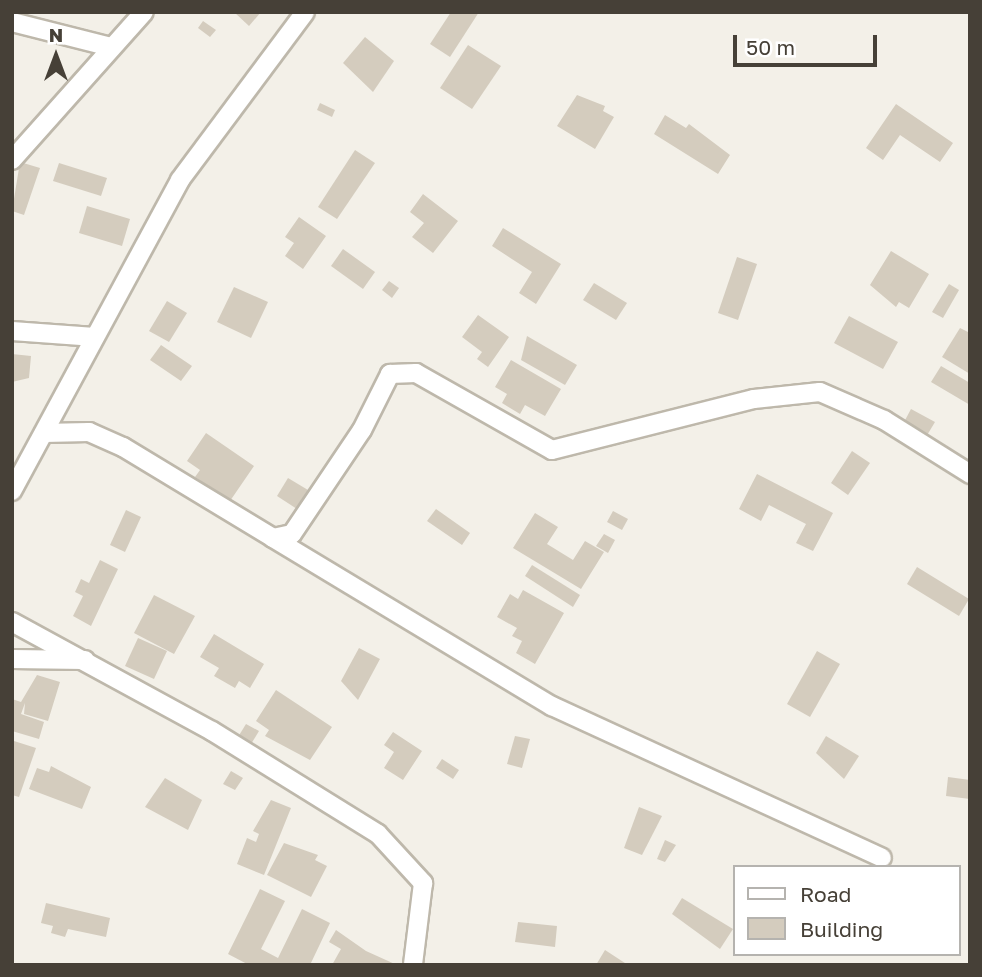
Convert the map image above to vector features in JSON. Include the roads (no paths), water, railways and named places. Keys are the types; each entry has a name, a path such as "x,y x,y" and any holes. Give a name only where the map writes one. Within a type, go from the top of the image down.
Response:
{"street":[{"path":"12,160 107,46 144,12"},
{"path":"12,491 180,180 305,12"},
{"path":"12,22 107,46"},
{"path":"12,331 95,337"},
{"path":"273,538 292,534 362,430 390,374 416,373 552,450 754,399 820,392 884,420 970,474"},
{"path":"44,433 100,437 552,706 882,858"},
{"path":"12,622 85,660 377,834 423,883 414,965"},
{"path":"12,659 85,660"}]}
